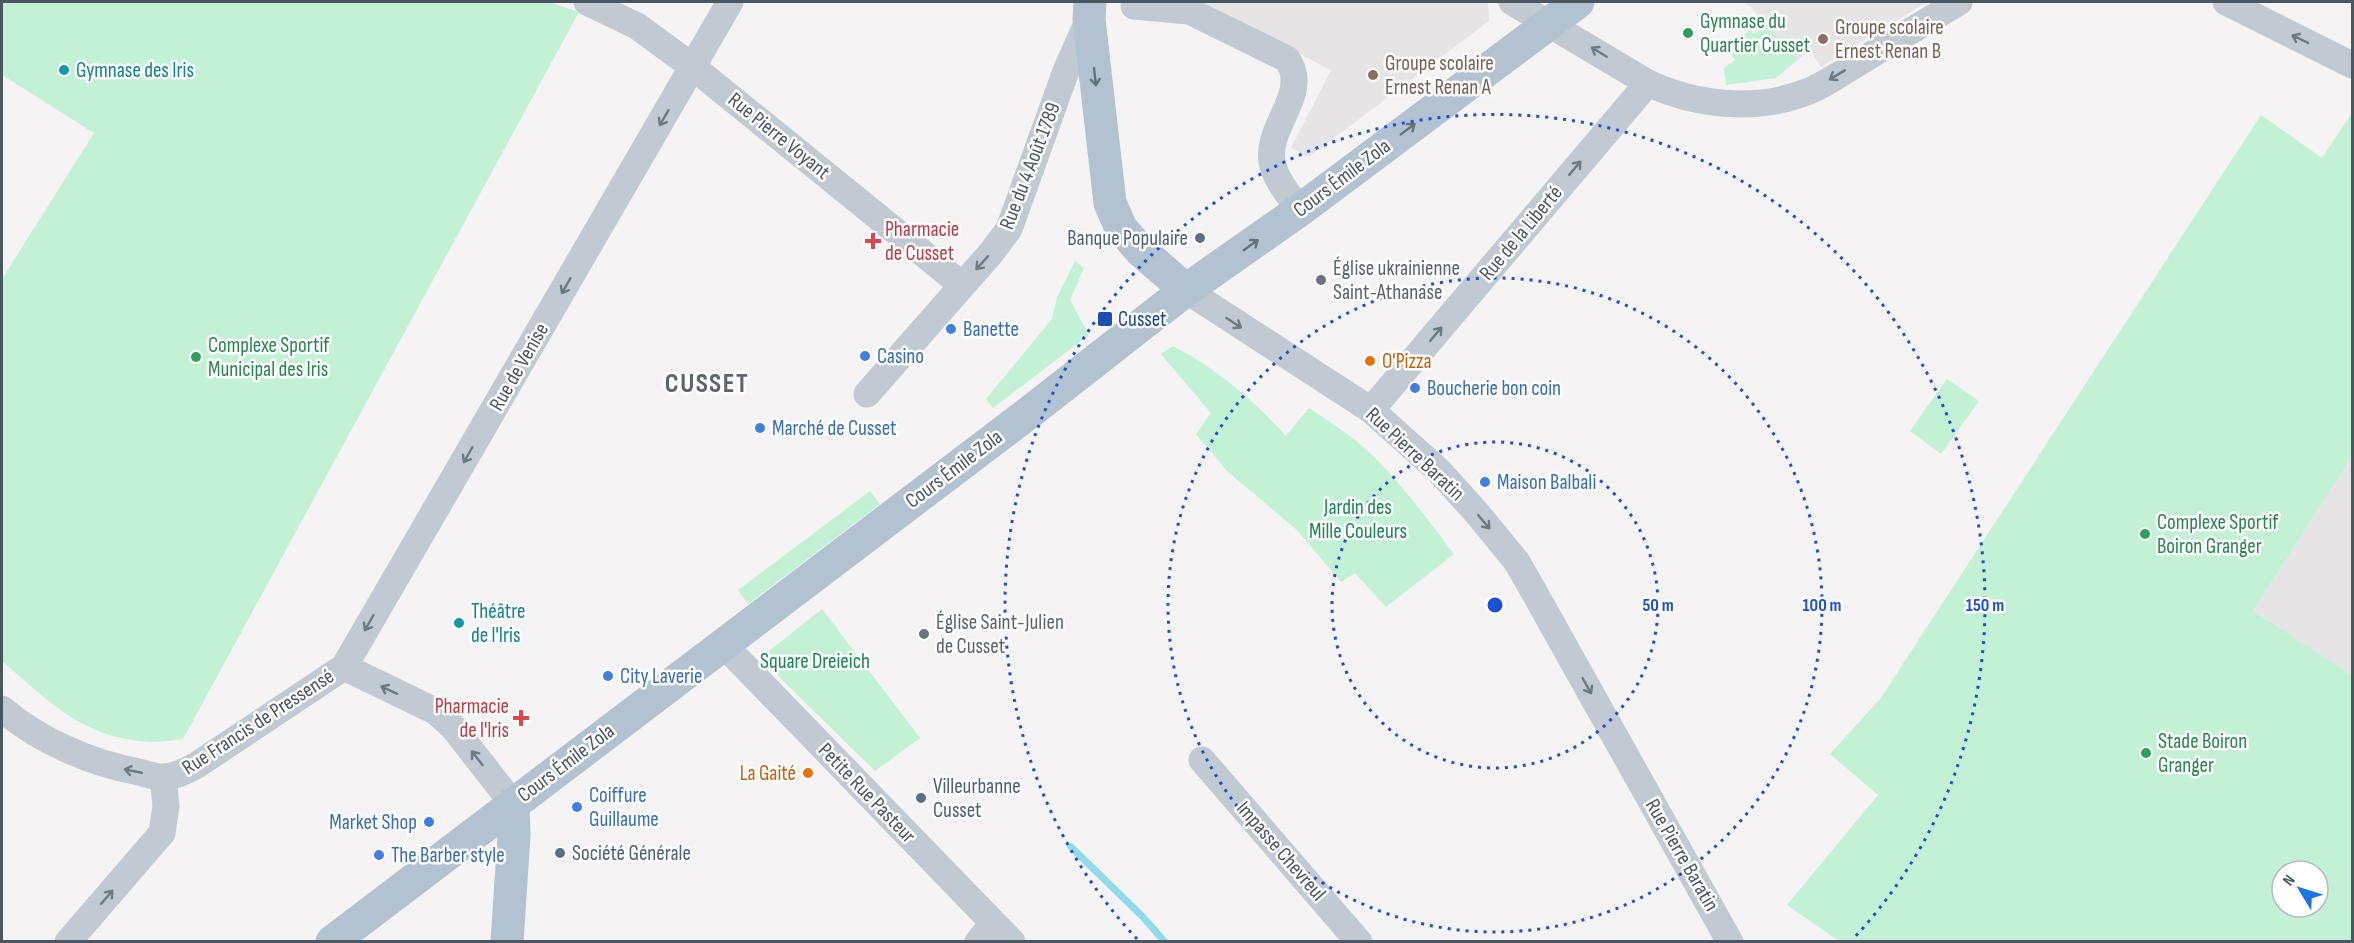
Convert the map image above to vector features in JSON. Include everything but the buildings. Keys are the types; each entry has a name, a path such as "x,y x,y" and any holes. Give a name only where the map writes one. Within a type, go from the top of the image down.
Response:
{"main road":[{"name":"Cours Émile Zola","path":"332,942 1044,401 1186,290 1300,210 1578,2"},
{"name":"Rue Pierre Baratin","path":"1089,10 1110,203 1121,228 1140,250 1186,290"},
{"path":"507,942 514,836 513,804"}],"street":[{"name":"Rue Pierre Voyant","path":"587,2 637,26 693,67 962,285"},
{"name":"Rue de Venise","path":"344,667 730,2"},
{"path":"1512,2 1550,22 1666,92 1715,102 1742,104 1809,91 1959,2"},
{"path":"2226,2 2352,65"},
{"path":"1134,6 1190,11 1287,59 1294,69 1294,86 1275,140 1271,159 1278,179 1300,210"},
{"name":"Rue du 4 Août 1789","path":"867,393 992,253 1009,229 1089,10"},
{"name":"Rue de la Liberté","path":"1371,410 1648,82"},
{"name":"Rue Pierre Baratin","path":"1186,290 1371,410 1439,471 1517,562 1730,942"},
{"name":"Petite Rue Pasteur","path":"723,644 994,935"},
{"name":"Rue Francis de Pressensé","path":"2,708 44,738 93,760 120,769 162,777 181,774 197,765 344,667 435,711 453,727 513,804"},
{"name":"Impasse Chevreul","path":"1202,760 1359,942"},
{"path":"68,942 162,833 166,806 162,777"}],"shaded area":[{"name":"Groupe scolaire Ernest Renan A","path":"1197,2 1484,2 1488,4 1489,21 1309,157 1291,148 1331,70"},
{"name":"Groupe scolaire Ernest Renan B","path":"1746,2 1927,2 1821,67 1810,49 1798,60"},
{"path":"2352,456 2352,675 2253,611"}],"green space":[{"name":"Complexe Sportif Municipal des Iris","path":"2,2 549,2 579,12 183,739 150,742 127,739 86,726 35,690 2,661 2,279 94,133 2,75"},
{"path":"1766,24 1798,60 1776,78 1726,85 1724,68 1735,60 1726,48 1750,30 1754,34"},
{"name":"Complexe Sportif Boiron Granger","path":"2352,113 2352,456 2253,611 2352,675 2352,941 1839,941 1787,905 1878,795 1830,754 1880,699 2261,115 2322,158"},
{"path":"1075,261 1084,268 1070,300 1089,335 993,408 986,399 1052,319 1057,297"},
{"name":"Jardin des Mille Couleurs","path":"1173,346 1233,386 1286,436 1309,408 1343,431 1386,469 1454,554 1386,607 1355,573 1341,582 1297,530 1227,471 1196,434 1211,413 1161,354"},
{"path":"1947,379 1979,401 1941,454 1910,431"},
{"path":"870,491 880,504 748,604 738,590"},
{"name":"Square Dreieich","path":"822,609 920,738 875,771 760,658"}],"waterway":[{"path":"1071,847 1142,916 1165,942"}],"place":[{"name":"Gymnase du Quartier Cusset","path":"1688,33"},
{"name":"Groupe scolaire Ernest Renan B","path":"1823,39"},
{"name":"Gymnase des Iris","path":"64,70"},
{"name":"Groupe scolaire Ernest Renan A","path":"1373,75"},
{"name":"Banque Populaire","path":"1200,238"},
{"name":"Pharmacie de Cusset","path":"873,241"},
{"name":"Église ukrainienne Saint-Athanase","path":"1321,280"},
{"name":"Cusset","path":"1105,319"},
{"name":"Banette","path":"951,329"},
{"name":"Casino","path":"865,356"},
{"name":"Complexe Sportif Municipal des Iris","path":"196,357"},
{"name":"O'Pizza","path":"1370,361"},
{"name":"Boucherie bon coin","path":"1415,388"},
{"name":"Marché de Cusset","path":"760,428"},
{"name":"Maison Balbali","path":"1485,482"},
{"name":"Complexe Sportif Boiron Granger","path":"2145,534"},
{"name":"Théâtre de l'Iris","path":"459,623"},
{"name":"Église Saint-Julien de Cusset","path":"924,634"},
{"name":"City Laverie","path":"608,676"},
{"name":"Pharmacie de l'Iris","path":"521,718"},
{"name":"Stade Boiron Granger","path":"2146,753"},
{"name":"La Gaité","path":"808,773"},
{"name":"Villeurbanne Cusset","path":"921,798"},
{"name":"Coiffure Guillaume","path":"577,807"},
{"name":"Market Shop","path":"429,822"},
{"name":"Société Générale","path":"560,853"},
{"name":"The Barber style","path":"379,855"}],"district":[{"name":"CUSSET","path":"707,384"}]}
